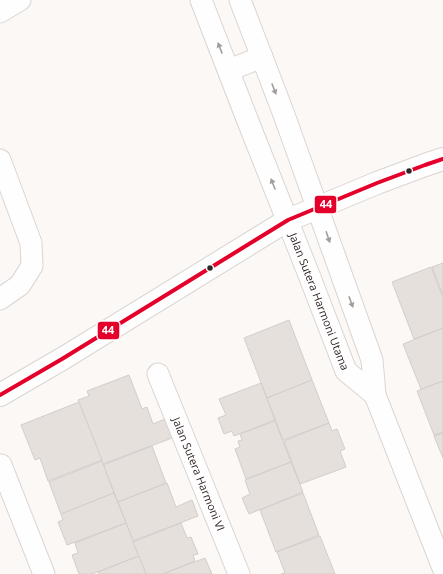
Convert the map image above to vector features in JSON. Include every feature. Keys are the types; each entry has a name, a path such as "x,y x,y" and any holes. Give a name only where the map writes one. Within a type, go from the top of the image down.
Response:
{"street":[{"path":"0,12 20,0"},
{"name":"Jalan Sutera Harmoni Utama","path":"201,0 346,371 374,395"},
{"name":"Jalan Sutera Harmoni Utama","path":"240,0 318,208 372,360 374,395 443,568"},
{"path":"229,70 262,57"},
{"path":"0,395 62,359 288,220 377,183 443,159"},
{"path":"0,160 31,243 32,266 20,285 0,299"},
{"name":"Jalan Sutera Harmoni VI","path":"158,374 239,574"},
{"path":"1,466 44,574"}],"building":[{"path":"443,263 443,295 432,267"},
{"path":"431,267 443,298 443,328 414,339 392,282"},
{"path":"289,320 312,380 267,398 244,338"},
{"path":"443,328 443,381 421,389 403,344"},
{"path":"129,375 142,409 147,407 153,424 165,419 172,438 103,464 78,400 89,396 87,391"},
{"path":"312,380 329,423 283,440 267,398"},
{"path":"443,381 443,432 434,435 417,391"},
{"path":"261,383 275,420 234,436 232,431 224,434 218,418 226,415 219,399"},
{"path":"79,402 102,460 48,481 40,458 35,460 21,425"},
{"path":"275,421 291,462 246,479 235,449 240,447 238,441 242,440 240,434"},
{"path":"329,423 332,431 337,429 345,449 340,451 346,467 300,484 284,441"},
{"path":"443,433 443,458 434,436"},
{"path":"152,446 166,483 118,502 103,465"},
{"path":"102,461 114,493 61,514 49,482"},
{"path":"291,462 303,492 249,514 242,498 250,494 245,480"},
{"path":"167,483 176,507 192,500 198,516 133,541 118,502"},
{"path":"114,493 126,523 67,545 58,522 63,520 61,514"},
{"path":"303,493 319,535 276,552 260,510"},
{"path":"126,523 139,556 92,574 79,574 72,555 78,553 75,543"},
{"path":"181,523 187,538 191,537 198,554 193,555 195,561 163,574 146,574 133,542"},
{"path":"320,536 335,574 281,574 285,573 277,552"},
{"path":"139,556 146,574 99,574 98,572"},
{"path":"205,558 212,574 163,574"}],"transit line":[{"name":"44","path":"0,395 62,359 288,220 377,183 443,159"}]}
